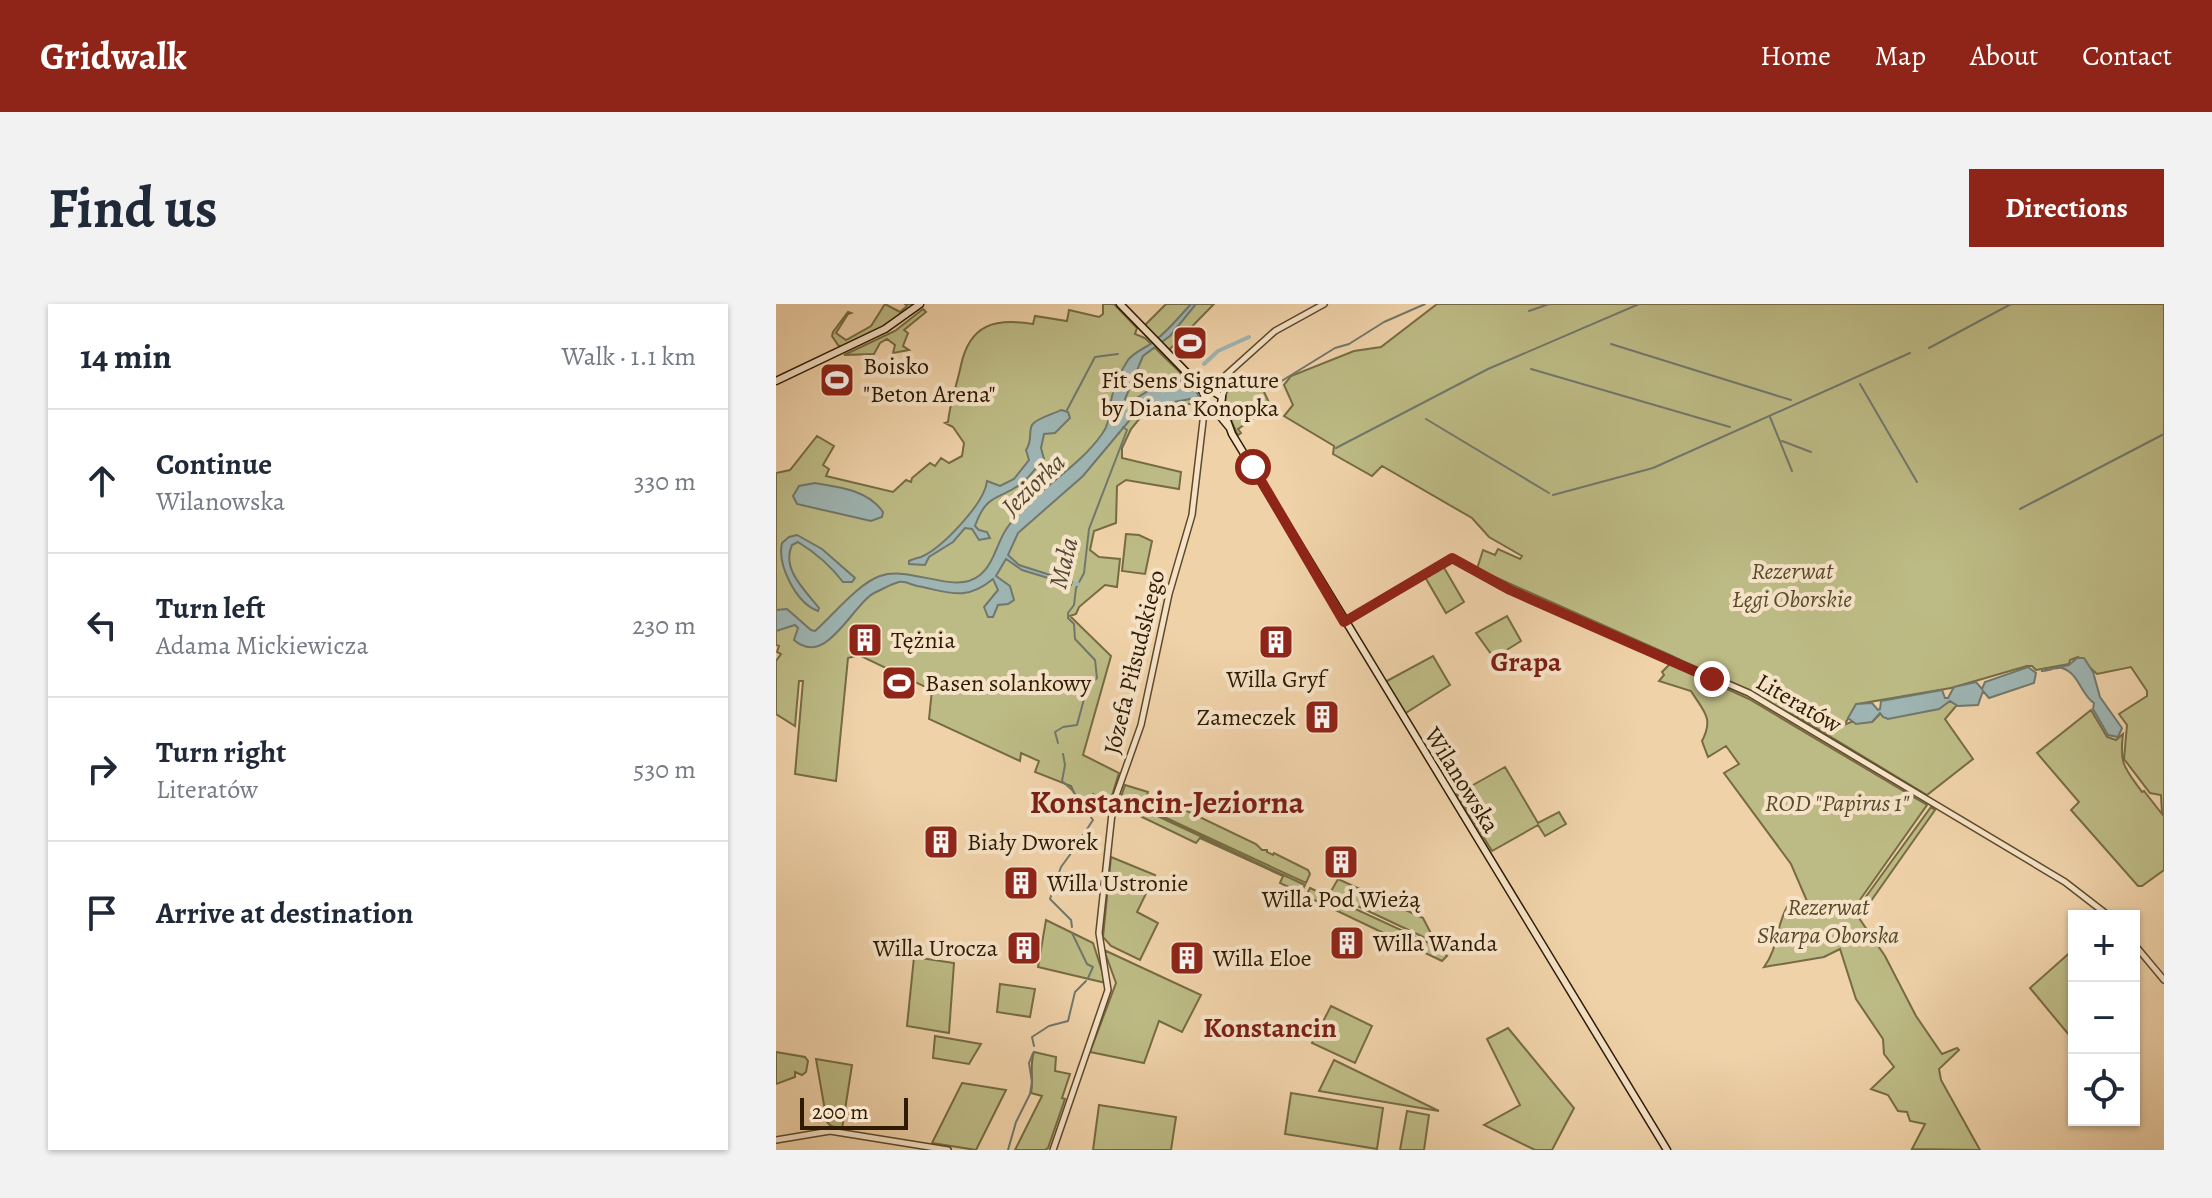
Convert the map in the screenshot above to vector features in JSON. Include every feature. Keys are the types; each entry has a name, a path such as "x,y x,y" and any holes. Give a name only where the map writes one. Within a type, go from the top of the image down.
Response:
{"main road":[{"path":"776,381 885,329 920,304"},
{"path":"1120,304 1192,378 1203,391 1205,401"},
{"path":"1192,378 1213,391 1221,401 1214,410"},
{"path":"1205,401 1213,391"},
{"name":"Wilanowska","path":"1205,401 1229,427 1344,622 1667,1150"},
{"name":"Wilanowska","path":"1221,401 1229,427"}],"street":[{"path":"1213,391 1275,331 1324,304"},
{"path":"1221,401 1222,390 1230,373"},
{"name":"Józefa Piłsudskiego","path":"1052,1150 1108,990 1099,933 1113,804 1141,725 1169,594 1192,515 1205,401"},
{"path":"1203,423 1214,410"},
{"name":"Literatów","path":"1344,622 1451,558 1510,590 1758,698 2065,882 2101,910"},
{"path":"2140,951 2164,980"},
{"path":"776,1140 833,1131 948,1150"}],"green space":[{"path":"885,304 900,312 907,306 905,304 916,304 885,326 841,347 838,345 833,332 848,312 851,313 836,333 846,340 871,326"},
{"path":"1103,304 1114,304 1137,328 1135,334 1145,338 1200,392 1202,404 1144,413 1131,429 1122,448 1122,458 1181,472 1179,489 1126,480 1117,486 1116,523 1094,531 1090,550 1099,557 1120,559 1117,587 1105,585 1079,607 1076,614 1070,616 1111,656 1083,755 1119,773 1110,802 1093,794 1087,805 1079,803 1071,786 1035,772 1039,761 1021,753 1020,761 929,719 932,690 859,655 848,658 836,781 795,774 803,681 799,681 795,726 776,714 776,661 781,654 777,652 779,646 776,645 776,473 790,470 817,436 834,446 823,465 829,469 826,476 893,492 906,480 911,482 930,463 935,466 941,458 949,463 962,456 964,443 953,427 945,423 948,422 965,351 978,332 1007,322 1033,324 1035,316 1067,321 1069,310 1099,317 1103,314"},
{"path":"1166,304 1214,304 1168,351 1144,326"},
{"name":"Rezerwat Łęgi Oborskie","path":"1437,304 2164,304 2164,870 2138,886 2071,810 2079,802 2037,753 2091,710 2107,737 2116,740 2123,734 2122,753 2125,766 2142,792 2162,814 2161,795 2150,793 2124,759 2127,725 2119,714 2147,696 2147,691 2131,667 2097,674 2078,657 2070,660 2069,664 2036,670 2027,666 1951,688 1858,704 1844,725 1872,722 1881,713 1950,701 1957,705 1945,719 1973,759 1927,795 1801,719 1670,655 1477,569 1483,550 1495,555 1498,549 1520,559 1522,556 1489,537 1472,518 1382,466 1372,476 1333,454 1334,446 1284,416 1293,405 1284,385 1291,376 1354,351 1381,347"},
{"path":"923,309 926,312 904,330 908,333 903,346 909,350 893,353 895,345 887,339 880,343 874,354 844,355 895,331"},
{"path":"1237,377 1261,385 1271,407 1238,429 1241,433 1238,435 1225,396 1230,382"},
{"path":"1126,534 1139,535 1152,541 1145,574 1122,571"},
{"path":"1443,566 1464,602 1446,613 1425,577"},
{"path":"1507,616 1521,641 1494,658 1476,633"},
{"path":"1433,656 1450,685 1404,714 1385,682"},
{"path":"1671,663 1749,699 1927,805 1857,904 1857,909 1931,807 1935,810 1859,918 1942,1054 1957,1048 1959,1050 1939,1069 1941,1080 1980,1150 1912,1149 1925,1124 1910,1121 1907,1112 1898,1111 1888,1095 1871,1089 1894,1067 1884,1054 1883,1039 1856,999 1840,949 1824,957 1764,967 1772,953 1787,907 1807,901 1791,864 1724,773 1739,764 1726,746 1708,757 1702,741 1706,733 1706,715 1691,691 1659,681 1664,675 1662,672"},
{"path":"1505,767 1538,823 1559,812 1566,824 1545,836 1538,825 1492,851 1457,794"},
{"path":"1125,785 1148,792 1147,795 1161,802 1162,799 1308,870 1310,874 1306,883 1121,797"},
{"path":"1121,799 1305,885 1301,893 1280,883 1283,876 1200,838 1196,843 1115,804"},
{"path":"1111,857 1155,875 1137,912 1158,923 1140,960 1111,946 1103,937"},
{"path":"1338,879 1423,918 1436,943 1330,893"},
{"path":"1310,888 1440,948 1447,956 1442,961 1306,896"},
{"path":"1046,920 1093,943 1106,983 1038,967"},
{"path":"1104,950 1201,995 1182,1032 1159,1021 1144,1063 1090,1052 1116,983"},
{"path":"2068,954 2068,1034 2030,988"},
{"path":"914,957 954,963 949,1033 907,1026"},
{"path":"1000,984 1035,989 1030,1017 997,1012"},
{"path":"1331,1006 1372,1026 1355,1063 1312,1043"},
{"path":"1508,1028 1574,1108 1552,1150 1535,1150 1484,1125 1520,1105 1487,1039"},
{"path":"935,1036 981,1044 969,1064 933,1058"},
{"path":"776,1052 805,1057 808,1061 806,1072 802,1075 795,1072 795,1077 776,1084"},
{"path":"1034,1052 1056,1057 1055,1071 1070,1074 1048,1148 1015,1150 1042,1096 1031,1093"},
{"path":"816,1059 852,1065 842,1129 827,1122"},
{"path":"1334,1060 1439,1111 1319,1091"},
{"path":"962,1083 1006,1090 976,1150 932,1143"},
{"path":"1291,1093 1383,1108 1377,1149 1285,1134"},
{"path":"1099,1105 1176,1117 1171,1150 1093,1150"},
{"path":"1407,1111 1429,1115 1424,1150 1400,1150"}],"water":[{"path":"1191,304 1196,304 1170,336 1143,356 1125,399 1130,402 1148,391 1186,379 1200,397 1139,409 1083,476 1018,533 1008,555 1019,565 1072,582 1071,585 1022,570 1006,559 996,576 1010,586 1014,600 998,605 993,617 988,617 984,607 998,590 993,579 965,593 938,591 901,582 867,598 839,631 818,646 806,647 794,640 798,628 795,625 776,631 776,610 787,609 815,631 855,592 880,576 906,574 958,582 970,581 980,575 989,565 1017,515 1080,459 1102,434 1114,389 1128,360 1162,335"},
{"path":"1061,410 1068,412 1070,418 1055,433 1044,434 1041,448 1044,459 1025,481 984,507 975,526 987,532 990,538 979,540 972,529 965,528 953,542 929,557 925,565 909,564 909,561 930,552 961,524 979,501 987,481 1000,486 1014,479 1029,460 1026,450 1032,425"},
{"path":"815,483 861,494 877,505 883,512 882,517 871,521 797,504 793,496 799,486"},
{"path":"797,535 822,549 855,578 852,582 843,582 811,550 798,542 792,545 789,554 792,571 819,608 818,611 796,592 782,562 782,543"},
{"path":"2077,658 2084,658 2093,672 2100,697 2122,728 2118,737 2108,735 2093,709 2094,703 2072,674 2062,668 2041,671 2069,665"},
{"path":"2028,667 2036,673 2034,683 1989,698 1983,691 1978,705 1958,706 1950,701 1939,709 1888,719 1880,713 1872,722 1856,724 1848,718 1856,704 1872,703 1878,710 1881,701 1942,690 1948,698 1954,687 1976,682 1982,689 1985,682"}],"waterway":[{"path":"1267,390 1335,348 1349,344 1384,322 1425,304"},
{"path":"1529,311 1549,304"},
{"path":"1336,448 1488,369 1639,304"},
{"path":"1929,348 2011,304"},
{"path":"1204,364 1218,351 1249,337"},
{"path":"1611,344 1791,400"},
{"path":"1553,495 1653,468 1910,353"},
{"path":"1067,410 1095,357 1118,354"},
{"path":"1531,369 1730,427"},
{"path":"1860,384 1917,482"},
{"path":"1770,417 1792,471"},
{"path":"1426,419 1549,493"},
{"name":"Mała","path":"1058,743 1055,732 1077,725 1087,688 1097,678 1095,660 1075,639 1074,624 1068,613 1074,605 1076,588 1084,573 1089,529 1127,430 1123,427"},
{"path":"2020,509 2164,434"},
{"path":"1782,441 1811,452"},
{"name":"Mała","path":"1063,754 1065,765 1062,781 1093,820 1083,835"},
{"name":"Mała","path":"1072,927 1071,920 1050,899 1061,867 1080,841"},
{"name":"Mała","path":"1072,933 1087,964 1093,967 1088,978"},
{"name":"Mała","path":"1034,1046 1032,1037 1049,1026 1068,1021 1075,992 1086,981"},
{"name":"Mała","path":"1008,1150 1016,1122 1030,1094 1029,1063 1033,1053"}],"place":[{"name":"Fit Sens Signature by Diana Konopka","path":"1190,343"},
{"name":"Boisko \"Beton Arena\"","path":"837,380"},
{"name":"Tężnia","path":"865,640"},
{"name":"Willa Gryf","path":"1276,642"},
{"name":"Basen solankowy","path":"899,683"},
{"name":"Zameczek","path":"1322,717"},
{"name":"Biały Dworek","path":"941,842"},
{"name":"Willa Pod Wieżą","path":"1341,862"},
{"name":"Willa Ustronie","path":"1021,883"},
{"name":"Willa Wanda","path":"1347,943"},
{"name":"Willa Urocza","path":"1024,948"},
{"name":"Willa Eloe","path":"1187,958"}],"district":[{"name":"Grapa","path":"1526,661"},
{"name":"Konstancin-Jeziorna","path":"1167,802"},
{"name":"Konstancin","path":"1270,1027"}],"route":[{"path":"1253,467 1344,622 1452,558 1510,590 1712,679"}],"water label":[{"name":"Jeziorka","path":"1033,484"}],"park label":[{"name":"ROD \"Papirus 1\"","path":"1837,803"},
{"name":"Rezerwat Skarpa Oborska","path":"1828,921"}]}
